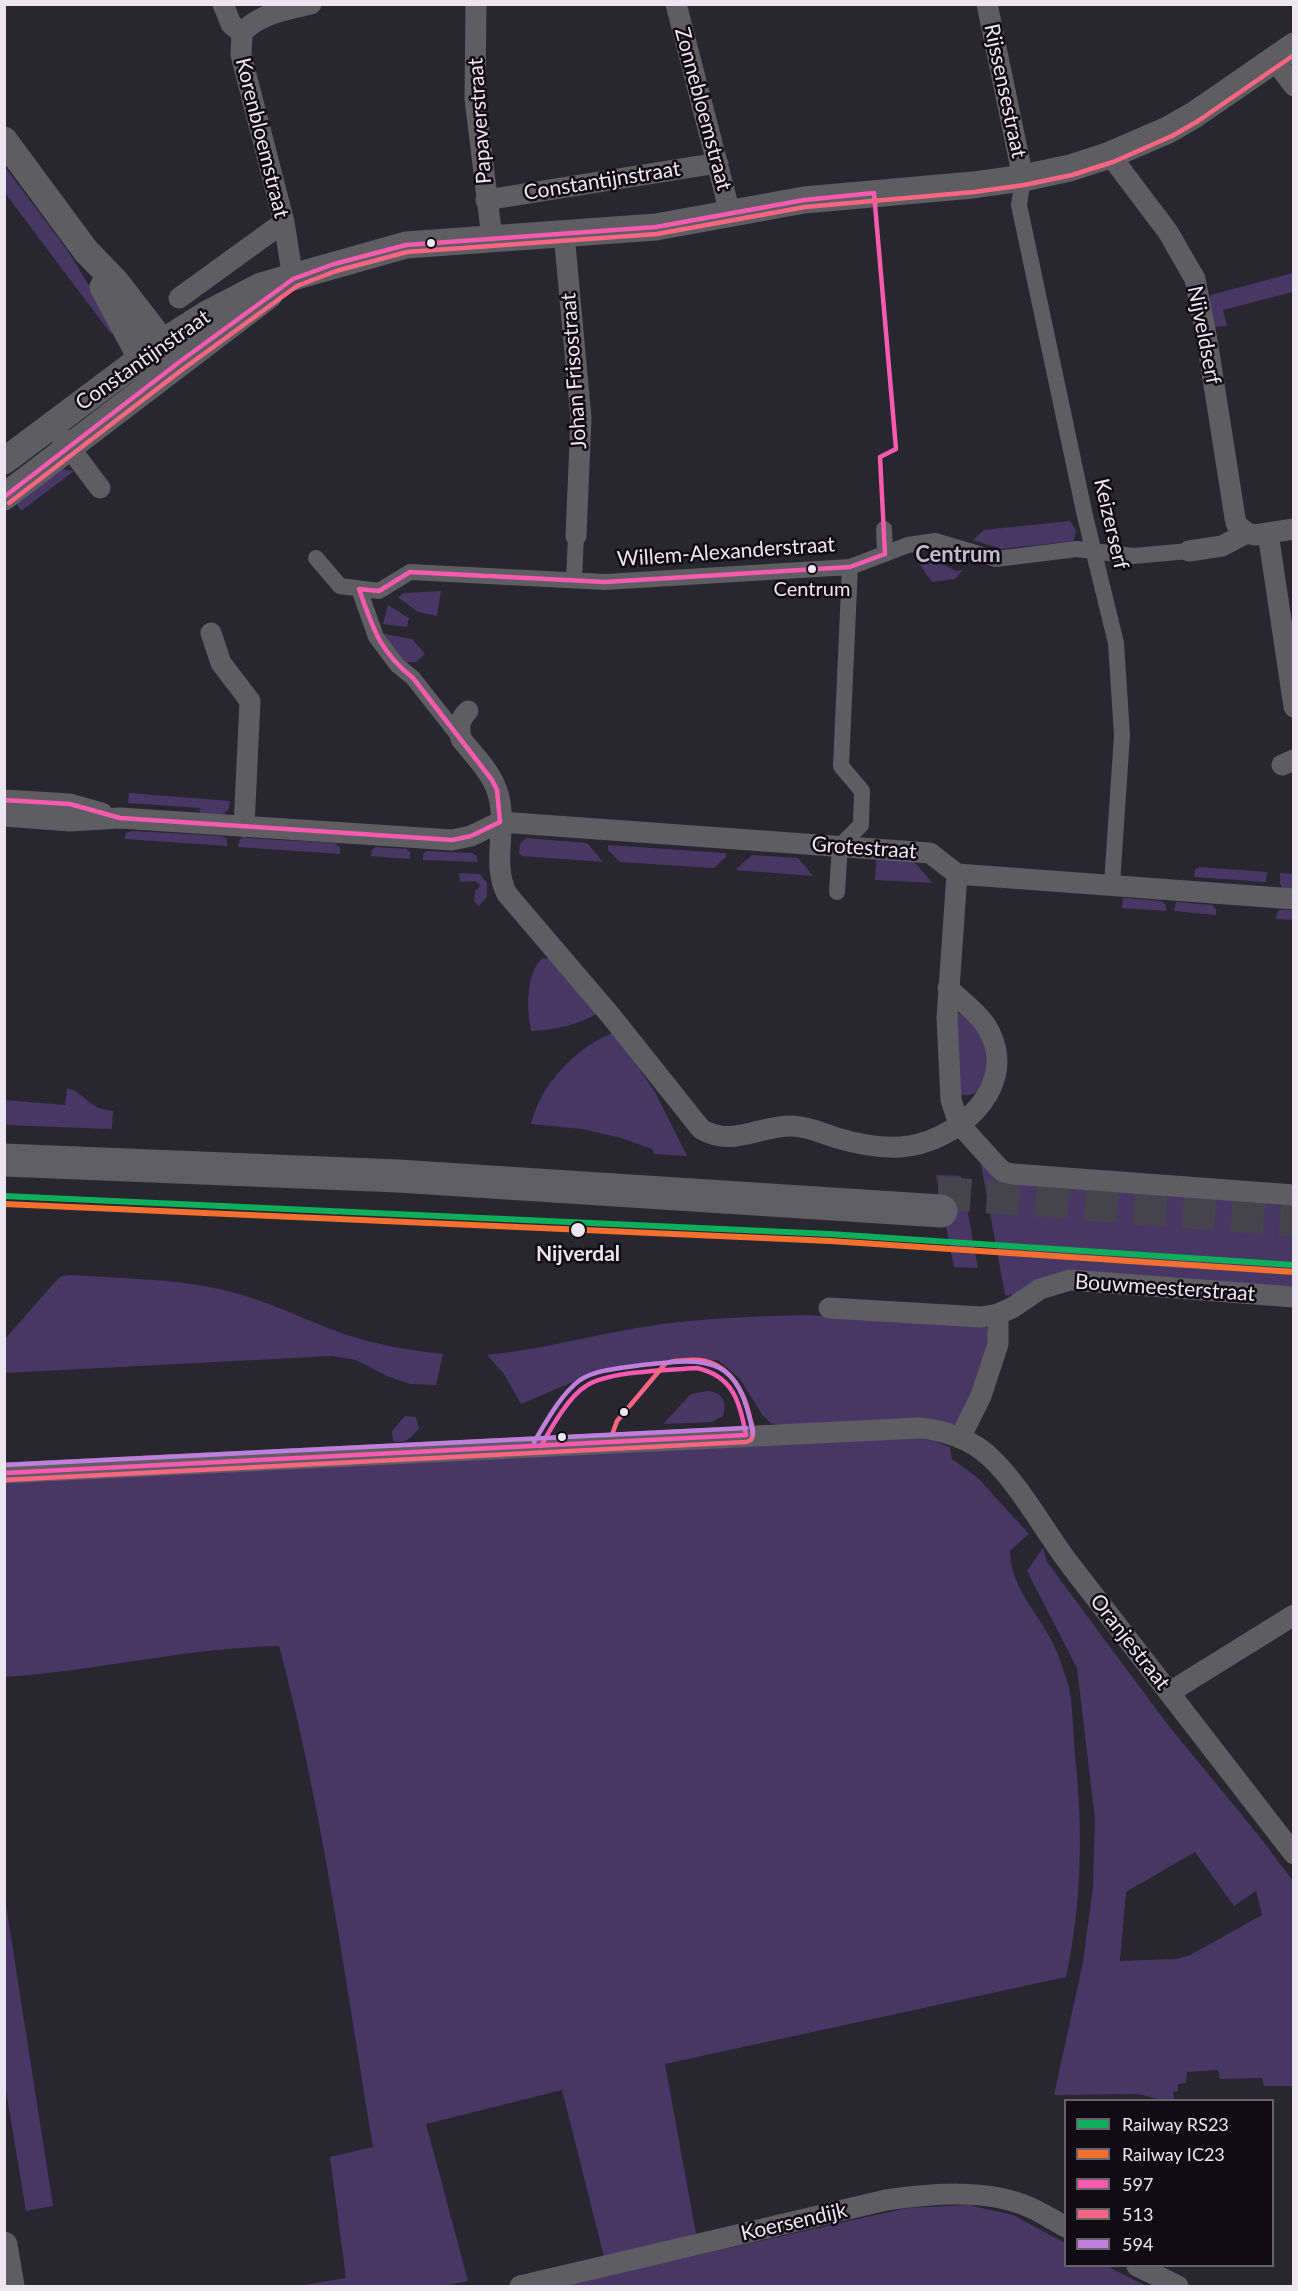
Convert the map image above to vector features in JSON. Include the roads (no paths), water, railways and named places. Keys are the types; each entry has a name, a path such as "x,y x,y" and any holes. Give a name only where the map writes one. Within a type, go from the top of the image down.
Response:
{"main road":[{"path":"4,1144 420,1160 765,1180 939,1202 410,1176 4,1160"}],"street":[{"name":"Korenbloemstraat","path":"224,4 231,24 242,33 240,47 284,222 292,279"},
{"path":"242,33 252,23 269,15 311,4"},
{"name":"Papaverstraat","path":"476,4 475,99 492,237"},
{"name":"Zonnebloemstraat","path":"676,4 730,213"},
{"name":"Rijssensestraat","path":"987,4 1023,178"},
{"path":"1284,53 1293,86"},
{"name":"Constantijnstraat","path":"4,497 155,382 171,353 241,296 261,286 292,279 391,248 430,242 656,227 804,200 1023,178 1070,168 1110,155 1168,130 1194,115 1284,53"},
{"path":"4,141 86,251 116,282 171,353"},
{"name":"Nijveldserf","path":"1110,155 1168,232 1195,279 1235,518 1237,525 1257,533"},
{"name":"Constantijnstraat","path":"486,200 718,163"},
{"name":"Keizerserf","path":"1023,178 1018,205 1085,516 1116,643 1122,735 1112,885"},
{"name":"Constantijnstraat","path":"179,298 284,222"},
{"name":"Johan Frisostraat","path":"564,233 581,418 574,580"},
{"path":"86,251 140,358 155,382"},
{"name":"Constantijnstraat","path":"4,461 140,358 171,353"},
{"path":"52,425 100,488"},
{"path":"884,529 885,554"},
{"path":"1189,550 1222,546 1257,533 1293,529"},
{"path":"1257,533 1293,707"},
{"name":"Willem-Alexanderstraat","path":"359,589 379,591 410,572 605,582 849,567 908,545 935,542 996,559 1077,549 1133,556 1189,550"},
{"path":"316,558 340,586 359,589 376,637 398,665 413,678 461,739 497,790 500,870 502,885 507,894 611,1016 700,1129 710,1135 732,1137 773,1127 791,1126 807,1128 871,1146 902,1147 933,1139 970,1116 991,1090 996,1077 994,1042 991,1032 948,988"},
{"path":"837,892 840,846 861,825 862,791 841,766 849,567"},
{"path":"211,633 221,663 250,701 244,827"},
{"path":"461,739 459,725 468,711"},
{"name":"Grotestraat","path":"4,800 70,804 120,818"},
{"name":"Grotestraat","path":"4,816 70,821 120,818 452,840 471,836 500,822 930,853 957,874"},
{"path":"1293,899 957,874 947,1018 951,1100 959,1124 1004,1172 1293,1195"},
{"name":"Bouwmeesterstraat","path":"829,1308 981,1317 998,1314 1012,1308 1040,1289 1070,1280 1293,1297"},
{"path":"960,1438 981,1396 998,1344 998,1314"},
{"name":"Oranjestraat","path":"4,1473 919,1428 940,1431 960,1438 981,1450 997,1465 1071,1565 1291,1846"},
{"path":"1170,1692 1293,1616"},
{"name":"Koersendijk","path":"520,2286 886,2200 918,2196 976,2196 1003,2200 1028,2206 1064,2226"},
{"path":"4,2245 11,2286"},
{"path":"1141,2267 1178,2286"}],"tunnel":[{"path":"938,1193 1294,1220"}],"rail line":[{"name":"RS23","path":"4,1196 830,1234 1294,1265"},
{"name":"IC23","path":"4,1204 830,1241 1294,1272"}],"place":[{"name":"Centrum","path":"812,569"},
{"name":"Nijverdal","path":"578,1230"}],"district":[{"name":"Centrum","path":"958,555"}]}
